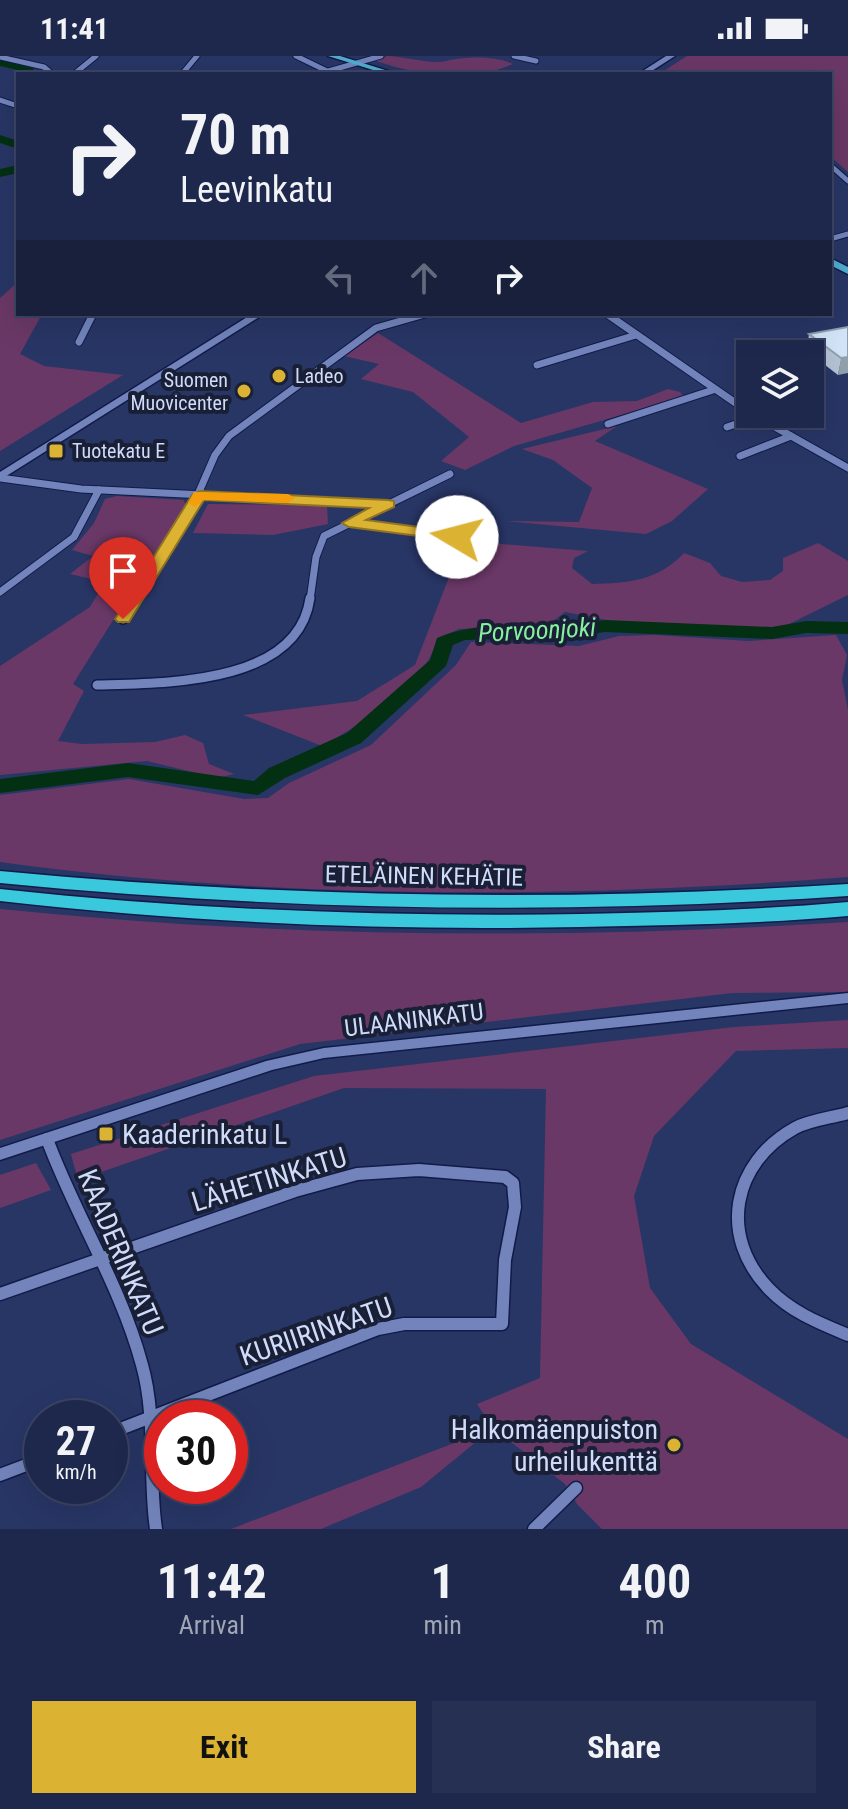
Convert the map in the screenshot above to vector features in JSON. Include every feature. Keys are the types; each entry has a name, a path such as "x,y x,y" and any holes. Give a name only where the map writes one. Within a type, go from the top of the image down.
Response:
{"highway":[{"path":"0,870 196,903"},
{"name":"ETELÄINEN KEHÄTIE","path":"0,877 196,903 442,922 666,919 848,910"},
{"name":"ETELÄINEN KEHÄTIE","path":"196,903 553,903 848,890"},
{"path":"0,897 196,903"}],"main road":[{"path":"335,56 387,72"},
{"path":"646,72 671,56"},
{"path":"0,478 256,316"}],"street":[{"path":"76,72 96,56"},
{"path":"184,72 197,56"},
{"path":"296,56 330,72"},
{"path":"324,72 381,56"},
{"path":"514,56 536,61"},
{"path":"0,57 44,67 50,72"},
{"path":"832,167 848,181"},
{"path":"79,342 92,316"},
{"path":"123,619 200,495 215,455 249,419 376,328 418,316"},
{"path":"610,316 736,404"},
{"path":"537,365 636,335"},
{"path":"608,424 713,390"},
{"path":"727,427 736,422"},
{"path":"777,428 848,468"},
{"path":"740,456 791,436"},
{"path":"97,685 194,679 262,660 295,640 307,615 320,542 331,530 450,474"},
{"path":"0,478 99,490 388,504"},
{"path":"0,592 74,537 99,490"},
{"path":"349,523 477,538 483,536 491,518"},
{"name":"ULAANINKATU","path":"0,1154 256,1070 324,1053 848,998"},
{"path":"848,1113 802,1122 763,1147 739,1184 736,1216 741,1247 753,1270 774,1293 805,1317 848,1335"},
{"name":"KAADERINKATU","path":"47,1139 127,1318 143,1368 148,1400"},
{"name":"LÄHETINKATU","path":"0,1294 295,1191 357,1174 419,1170 505,1177 516,1192 505,1260 502,1324"},
{"name":"KURIIRINKATU","path":"197,1400 378,1329 404,1324 502,1324"},
{"path":"0,1475 24,1466"},
{"path":"534,1529 576,1488"},
{"name":"KAADERINKATU","path":"155,1504 156,1529"}],"shaded area":[{"path":"387,56 432,62 481,58 513,64 488,72 418,72 376,61"},
{"path":"687,56 848,56 848,172 832,158 832,72 662,72"},
{"path":"16,284 16,316 41,316 20,354 44,366 123,375 0,451 0,298"},
{"path":"378,333 521,423 593,402 637,401 668,389 680,392 684,397 514,446 465,470 441,461 469,437 413,392 361,379 379,364 344,356"},
{"path":"617,426 595,441 708,489 672,521 646,534 506,521 579,522 592,488 553,460 522,449"},
{"path":"117,496 183,500 186,504 73,684 84,691 58,741 82,744 155,742 185,735 203,743 209,764 234,774 217,778 147,761 0,775 0,666 90,607 105,582 70,574 93,556 72,550 94,523 105,499"},
{"path":"208,504 327,505 328,524 273,535 193,533"},
{"path":"463,541 588,551 574,558 572,568 592,584 642,579 664,570 684,553 710,563 721,576 742,582 770,580 783,571 783,558 818,543 848,561 848,595 781,628 617,622 565,612 548,625 459,629 437,639 421,671 407,687 373,715 322,746 243,715 357,701 415,665"},
{"path":"656,635 748,641 836,635 847,655 842,680 848,710 848,877 637,889 424,892 211,883 0,862 0,795 129,779 244,799 268,798 289,783 371,745 456,665 471,642 579,646 619,636"},
{"path":"0,909 212,926 424,933 635,932 848,922 848,992 732,993 300,1044 0,1140"},
{"path":"848,1020 848,1048 736,1051 654,1136 634,1196 650,1288 691,1344 848,1439 848,1529 602,1529 577,1504 565,1484 493,1428 477,1404 540,1378 546,1089 344,1088 78,1180 71,1154 314,1076 734,1027"},
{"path":"36,1163 51,1190 0,1208 0,1175"},
{"path":"493,1428 421,1487 321,1529 231,1529"}],"building":[{"path":"848,327 848,357 841,358 824,345 824,340 817,340 809,334"}],"waterway":[{"name":"Porvoonjoki","path":"0,63 29,72"},
{"name":"Porvoonjoki","path":"0,139 16,144"},
{"name":"Porvoonjoki","path":"0,173 16,169"},
{"name":"Porvoonjoki","path":"0,786 128,770 258,788 277,773 354,738 439,662 444,642 462,634 574,631 605,626 772,633 806,627 848,628"}],"slow traffic":[{"path":"195,503 200,495 288,498"}],"place":[{"name":"Ladeo","path":"279,376"},
{"name":"Suomen Muovicenter","path":"244,391"},
{"name":"Tuotekatu E","path":"56,451"},
{"name":"Kaaderinkatu L","path":"106,1134"},
{"name":"Halkomäenpuiston urheilukenttä","path":"674,1445"}],"route":[{"path":"123,619 200,495 388,504 349,523 457,537"}]}
